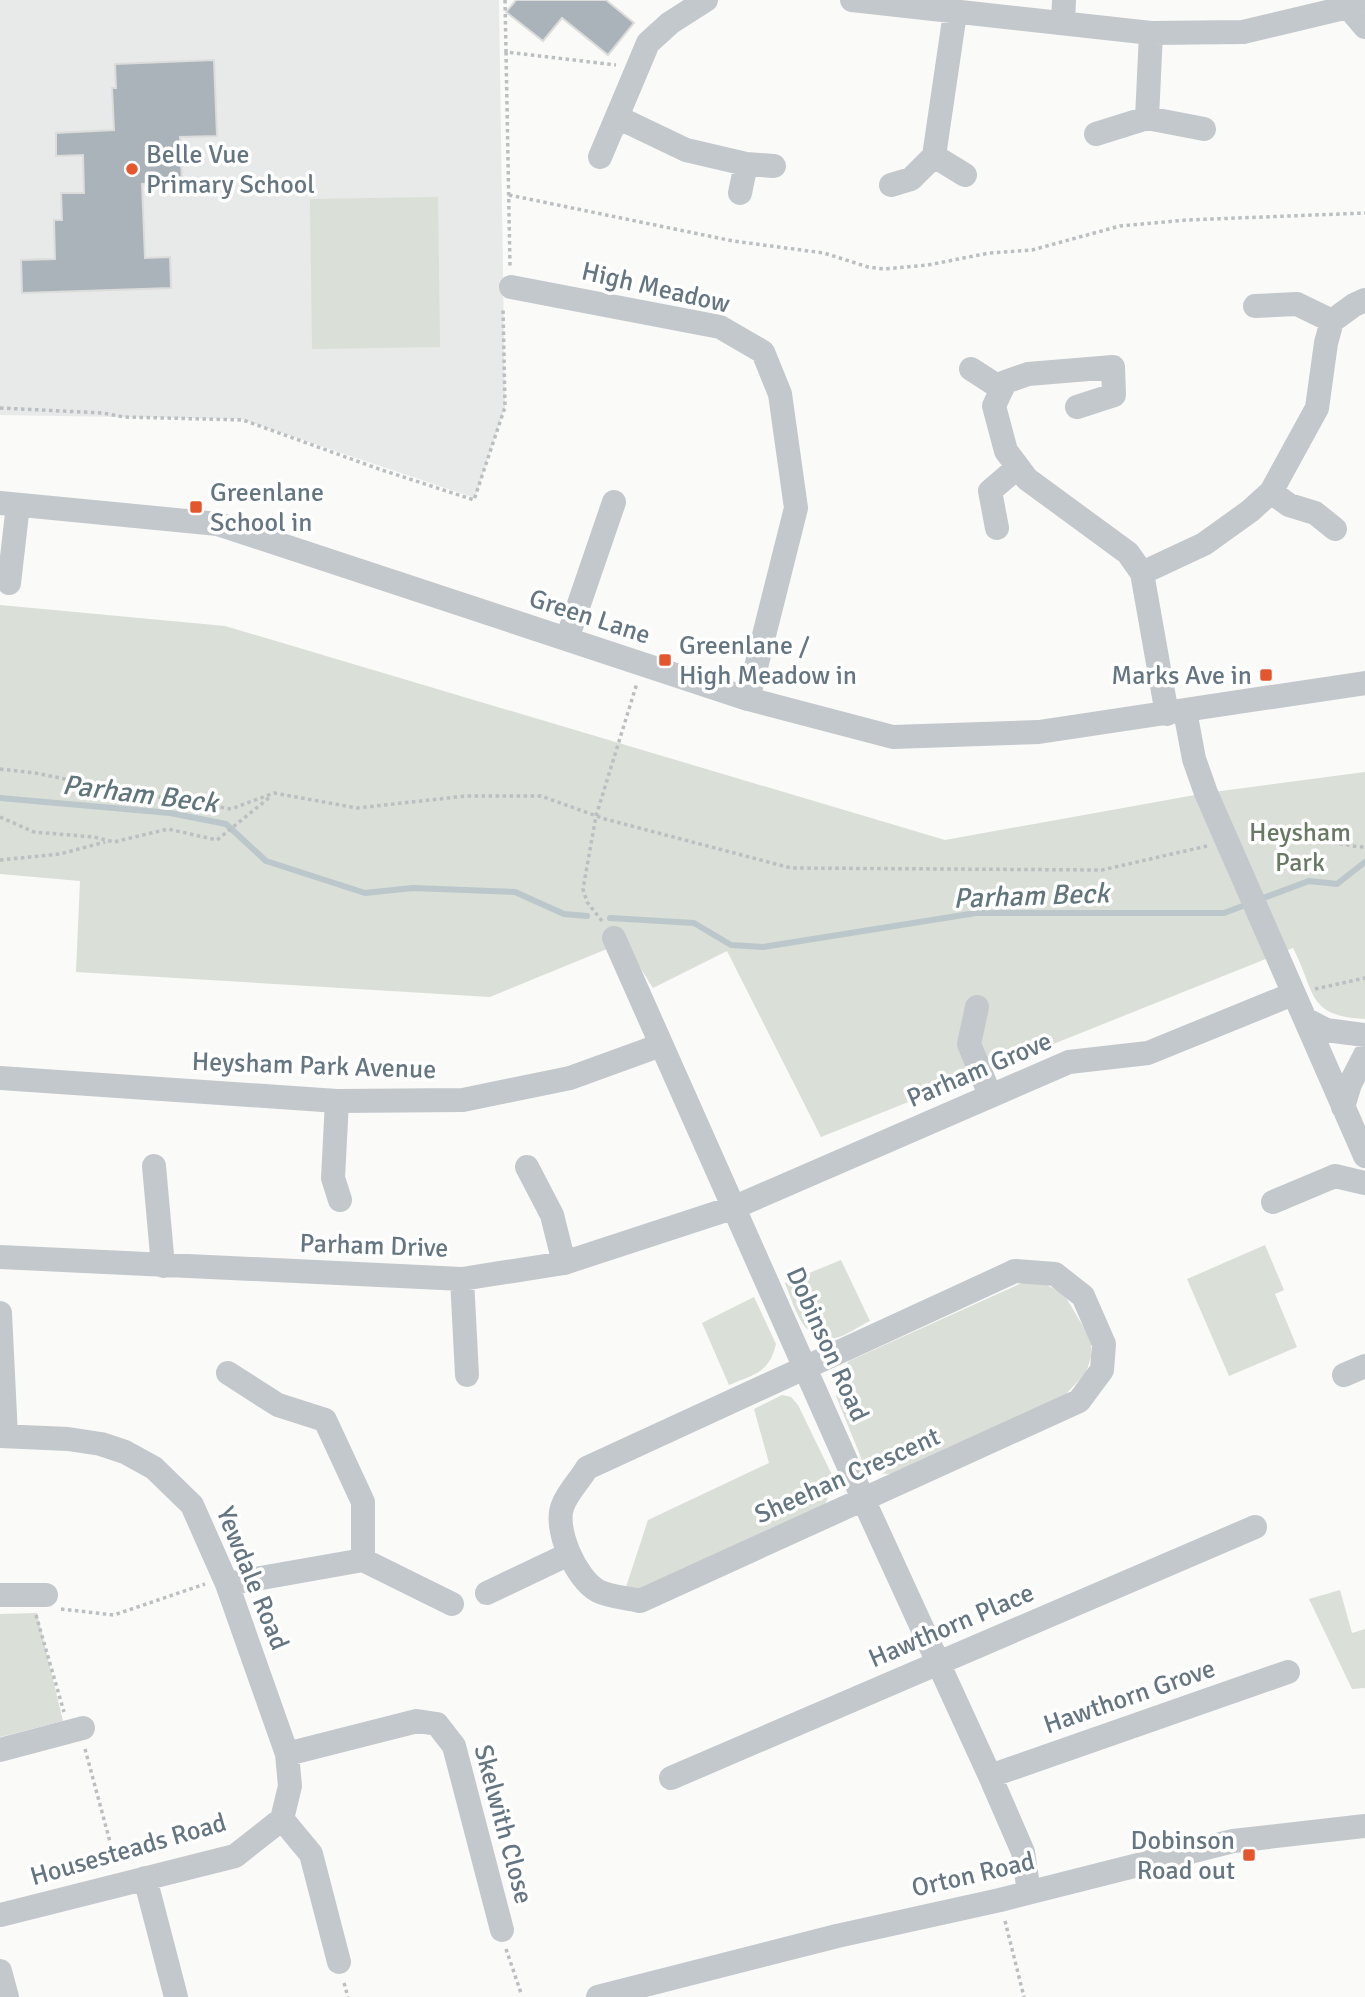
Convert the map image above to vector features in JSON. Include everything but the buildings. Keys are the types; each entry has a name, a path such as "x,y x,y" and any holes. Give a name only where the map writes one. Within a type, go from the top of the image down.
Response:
{"street":[{"path":"600,157 648,43 670,23 678,8 706,0"},
{"path":"852,0 955,13 1064,11 1151,33 1243,32 1354,4 1365,27"},
{"path":"891,185 911,179 934,156 955,13"},
{"path":"1147,118 1151,33"},
{"path":"617,117 686,150 746,164 774,166"},
{"path":"1096,134 1147,118 1204,129"},
{"path":"934,156 965,175"},
{"path":"740,192 746,164"},
{"name":"High Meadow","path":"511,287 720,327 762,352 780,394 796,508 748,699"},
{"path":"1142,573 1204,544 1250,512 1271,492 1317,408 1332,321 1365,300"},
{"path":"1255,306 1297,303 1332,321"},
{"path":"1077,407 1114,396 1113,367 1028,374 1005,382 994,406 1006,451 1027,479 1128,553 1142,573 1176,712 1226,842 1365,1156"},
{"path":"971,369 1002,389"},
{"path":"997,528 990,491 1018,467"},
{"path":"1271,492 1289,505 1315,513 1335,529"},
{"path":"567,639 614,502"},
{"path":"9,504 9,583"},
{"name":"Green Lane","path":"9,504 218,524 748,699 893,737 1039,732 1365,683"},
{"name":"Dobinson Road","path":"614,938 864,1501 990,1776 1023,1853 1029,1892"},
{"name":"Parham Grove","path":"735,1207 1069,1062 1149,1053 1293,994"},
{"path":"977,1007 969,1044 989,1095"},
{"path":"1305,1019 1326,1030 1365,1035"},
{"name":"Heysham Park Avenue","path":"0,1078 337,1101 463,1100 570,1078 661,1045"},
{"path":"1343,1107 1350,1084 1365,1055"},
{"path":"337,1101 332,1178 340,1200"},
{"path":"1335,1176 1355,1133"},
{"path":"154,1166 163,1266"},
{"path":"527,1167 552,1215 565,1264"},
{"path":"1273,1202 1335,1176 1365,1183"},
{"name":"Parham Drive","path":"0,1257 462,1279 565,1264 735,1207"},
{"name":"Sheehan Crescent","path":"1015,1271 1055,1274 1083,1296 1104,1344 1101,1370 1079,1401 864,1501 640,1601 598,1591 582,1575 561,1532 562,1506 587,1468 1015,1271"},
{"path":"462,1279 467,1375"},
{"path":"0,1313 3,1436"},
{"path":"228,1373 278,1405 324,1420 363,1503 363,1560"},
{"name":"Yewdale Road","path":"3,1436 68,1439 100,1444 125,1452 154,1468 192,1505 217,1584 286,1754"},
{"name":"Hawthorn Place","path":"671,1778 1255,1527"},
{"path":"487,1592 569,1553"},
{"path":"217,1584 363,1560 452,1604"},
{"path":"0,1595 45,1605"},
{"name":"Hawthorn Grove","path":"990,1776 1288,1672"},
{"name":"Skelwith Close","path":"286,1754 417,1721 437,1724 454,1746 504,1939"},
{"path":"0,1750 78,1730"},
{"path":"286,1754 290,1786 282,1819 311,1854 341,1971"},
{"name":"Housesteads Road","path":"0,1915 235,1856 282,1819"},
{"name":"Orton Road","path":"598,1997 680,1987 837,1936 1000,1900 1233,1841 1365,1826"},
{"path":"145,1878 176,1997"},
{"path":"0,1971 7,1997"}],"path":[{"path":"0,408 103,413 124,417 243,420 474,500 505,407 503,298 511,287 505,0"},
{"path":"506,52 636,68"},
{"path":"509,195 733,241 824,253 868,267 884,269 928,265 989,253 1032,250 1120,226 1187,219 1365,213"},
{"path":"614,938 587,902 583,889 596,816 642,664"},
{"path":"0,769 36,773 231,809 274,793 357,808 466,796 541,796 596,816 791,868 1101,870 1270,835 1301,836 1344,846 1365,847"},
{"path":"0,817 34,832 94,837 114,842 168,829 217,840 274,793"},
{"path":"0,860 60,854 107,841"},
{"path":"1293,994 1365,978"},
{"path":"127,1861 116,1864 45,1605 114,1615 217,1584"},
{"path":"1000,1900 1024,1997"},
{"path":"504,1939 521,1993"},
{"path":"341,1971 348,1997"}],"shaded area":[{"name":"Belle Vue Primary School","path":"0,0 499,0 505,407 475,498 241,419 0,415"}],"green space":[{"path":"438,197 440,347 312,349 310,199"},
{"name":"Heysham Park","path":"0,605 225,626 945,840 1206,793 1365,772 1365,1019 1346,1017 1322,1007 1310,989 1293,948 821,1137 727,951 653,988 624,942 490,997 76,972 80,881 0,874"},
{"path":"1265,1245 1284,1290 1275,1294 1297,1347 1229,1376 1187,1279"},
{"path":"841,1260 870,1321 839,1337 824,1339 807,1329 801,1321 785,1283"},
{"path":"1039,1281 1064,1294 1091,1340 1091,1357 1086,1373 1063,1397 897,1474 878,1472 870,1468 862,1460 836,1396 838,1377 849,1361 1024,1282"},
{"path":"754,1297 776,1344 765,1367 729,1385 702,1323"},
{"path":"782,1395 791,1397 798,1405 833,1477 833,1487 825,1504 638,1589 626,1587 648,1520 769,1463 754,1409"},
{"path":"1340,1590 1352,1633 1365,1629 1365,1688 1352,1689 1309,1599"},
{"path":"37,1613 63,1721 0,1737 0,1614"}],"waterway":[{"name":"Parham Beck","path":"0,798 170,813 226,824 266,861 365,893 413,888 515,892 564,914 587,916"},
{"name":"Parham Beck","path":"1258,900 1309,881 1337,884 1365,862"},
{"name":"Parham Beck","path":"610,918 694,923 731,945 763,947 976,913 1224,913 1248,904"}],"place":[{"name":"Belle Vue Primary School","path":"132,169"},
{"name":"Greenlane School in","path":"196,507"},
{"name":"Greenlane / High Meadow in","path":"665,660"},
{"name":"Marks Ave in","path":"1266,675"},
{"name":"Dobinson Road out","path":"1249,1855"}]}
